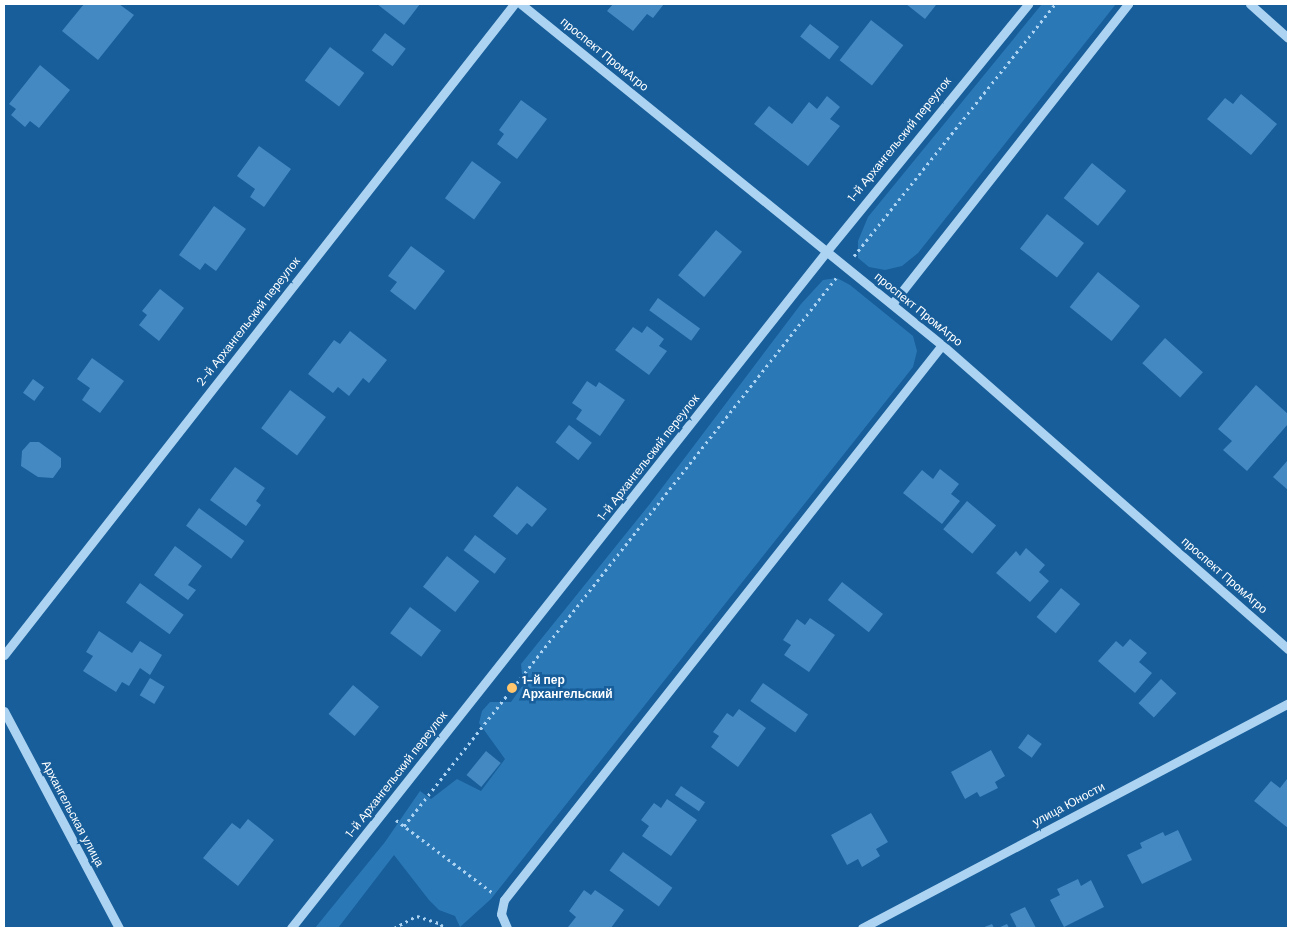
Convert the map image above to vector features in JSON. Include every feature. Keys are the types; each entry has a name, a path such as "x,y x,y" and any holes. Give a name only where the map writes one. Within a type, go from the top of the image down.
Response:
{"street":[{"name":"2-й Архангельский переулок","path":"4,655 514,4"},
{"name":"проспект ПромАгро","path":"521,4 942,344 1288,649"},
{"name":"1-й Архангельский переулок","path":"291,928 826,252 1028,4"},
{"path":"892,304 1128,4"},
{"path":"1250,4 1288,38"},
{"path":"507,928 501,914 504,900 942,344"},
{"name":"улица Юности","path":"862,928 1288,703"},
{"name":"Архангельская улица","path":"4,711 119,928"}],"path":[{"path":"404,826 1055,4"},
{"path":"384,811 504,900"},
{"path":"394,928 417,916 441,924 443,928"}],"shaded area":[{"path":"1042,4 1116,4 918,253 902,266 885,270 869,267 858,258 858,241 868,217"},
{"path":"837,278 850,285 913,336 917,351 913,367 491,899 460,927 455,916 439,910 429,900 394,855 338,928 315,928 385,842 420,791 431,799 457,779 481,791 505,759 479,723 482,711 490,702 511,702 523,685 521,664 649,505 801,304 823,280"}],"building":[{"path":"84,4 119,4 134,15 98,60 62,31"},
{"path":"377,4 420,4 404,25"},
{"path":"613,4 664,4 653,18 647,14 633,31 607,11"},
{"path":"906,4 934,4 936,5 925,19"},
{"path":"871,20 903,45 872,85 840,60"},
{"path":"810,24 839,47 829,59 800,37"},
{"path":"385,33 406,49 393,66 372,51"},
{"path":"330,47 364,73 339,106 305,81"},
{"path":"40,65 70,90 39,128 30,121 25,127 11,115 16,109 9,104"},
{"path":"1241,94 1277,124 1251,155 1207,119 1225,98 1233,104"},
{"path":"827,96 840,107 830,119 840,126 808,166 754,124 769,106 792,124 809,102 817,109"},
{"path":"521,100 547,119 517,159 497,144 504,134 499,130"},
{"path":"259,146 291,169 264,207 250,197 255,189 237,176"},
{"path":"472,161 501,182 474,219 445,198"},
{"path":"1092,163 1126,191 1098,226 1064,198"},
{"path":"214,206 246,229 216,271 205,263 200,270 179,255"},
{"path":"1047,214 1084,243 1057,278 1020,249"},
{"path":"716,230 742,252 704,297 678,275"},
{"path":"411,246 445,271 415,310 390,291 397,282 388,276"},
{"path":"1098,272 1140,306 1112,341 1070,307"},
{"path":"160,289 184,308 159,341 139,325 147,315 142,311"},
{"path":"658,298 700,329 691,341 649,310"},
{"path":"647,326 664,339 659,346 667,351 649,375 615,350 633,327 642,333"},
{"path":"350,331 387,360 369,383 363,378 349,396 338,387 333,393 308,374 334,340 340,344"},
{"path":"1165,338 1203,372 1180,397 1142,363"},
{"path":"92,358 124,381 100,413 82,400 90,388 77,379"},
{"path":"33,379 44,387 34,401 23,393"},
{"path":"587,381 596,387 599,382 625,400 600,436 576,419 582,410 572,403"},
{"path":"1256,385 1288,414 1288,424 1247,471 1223,450 1232,441 1218,429"},
{"path":"290,390 326,417 297,455 261,428"},
{"path":"569,425 592,443 578,460 555,442"},
{"path":"30,442 39,442 61,458 61,467 53,478 38,477 21,466 22,451"},
{"path":"1288,460 1288,490 1273,477"},
{"path":"235,467 265,488 256,501 261,505 246,526 210,500"},
{"path":"940,469 959,484 951,494 960,501 942,524 903,493 922,470 933,479"},
{"path":"517,486 547,509 532,527 527,523 517,535 493,516"},
{"path":"967,501 996,525 972,554 943,529"},
{"path":"199,508 244,541 231,559 186,526"},
{"path":"475,535 506,558 495,574 464,550"},
{"path":"175,546 202,566 188,585 196,590 188,600 154,575"},
{"path":"1026,548 1045,565 1039,572 1049,581 1030,602 996,573 1016,551 1020,556"},
{"path":"447,556 479,581 455,612 423,587"},
{"path":"842,582 883,614 869,632 828,600"},
{"path":"140,583 184,615 170,634 126,602"},
{"path":"1061,588 1080,604 1056,633 1037,617"},
{"path":"410,607 441,630 421,657 390,633"},
{"path":"810,618 835,635 809,672 784,655 791,645 783,640 797,619 805,625"},
{"path":"99,631 132,653 140,641 162,655 150,675 140,668 129,686 122,682 116,692 83,671 93,656 86,652"},
{"path":"1130,639 1147,653 1139,662 1152,673 1135,693 1098,661 1116,641 1123,647"},
{"path":"150,678 165,687 154,704 140,695"},
{"path":"1161,679 1176,693 1154,717 1138,703"},
{"path":"763,683 808,715 795,733 750,701"},
{"path":"353,685 379,707 355,736 329,714"},
{"path":"739,709 766,728 738,767 711,747 719,736 713,732 727,713 733,717"},
{"path":"1028,734 1042,744 1032,758 1018,748"},
{"path":"991,750 1005,776 995,782 998,788 980,797 977,792 965,799 951,772"},
{"path":"486,751 501,763 481,787 466,775"},
{"path":"1287,779 1288,828 1254,801 1271,781 1280,788"},
{"path":"681,786 705,802 699,811 675,795"},
{"path":"667,799 697,820 671,856 642,836 649,826 641,820 654,803 661,808"},
{"path":"871,813 888,842 876,849 880,856 862,867 858,859 847,865 831,835"},
{"path":"248,819 274,840 238,886 203,858 232,823 240,829"},
{"path":"1178,830 1192,860 1142,884 1127,855 1142,848 1140,843 1163,832 1165,836"},
{"path":"623,852 672,888 659,906 609,871"},
{"path":"1078,879 1081,886 1091,880 1104,907 1064,927 1050,900 1060,895 1057,889"},
{"path":"584,890 591,895 595,890 624,910 611,928 568,927 576,917 569,911"},
{"path":"1025,907 1036,928 1017,928 1010,914"},
{"path":"992,924 994,928 982,928"},
{"path":"1007,924 1009,928 998,928"}],"place":[{"name":"1-й пер Архангельский","path":"512,688"}]}
